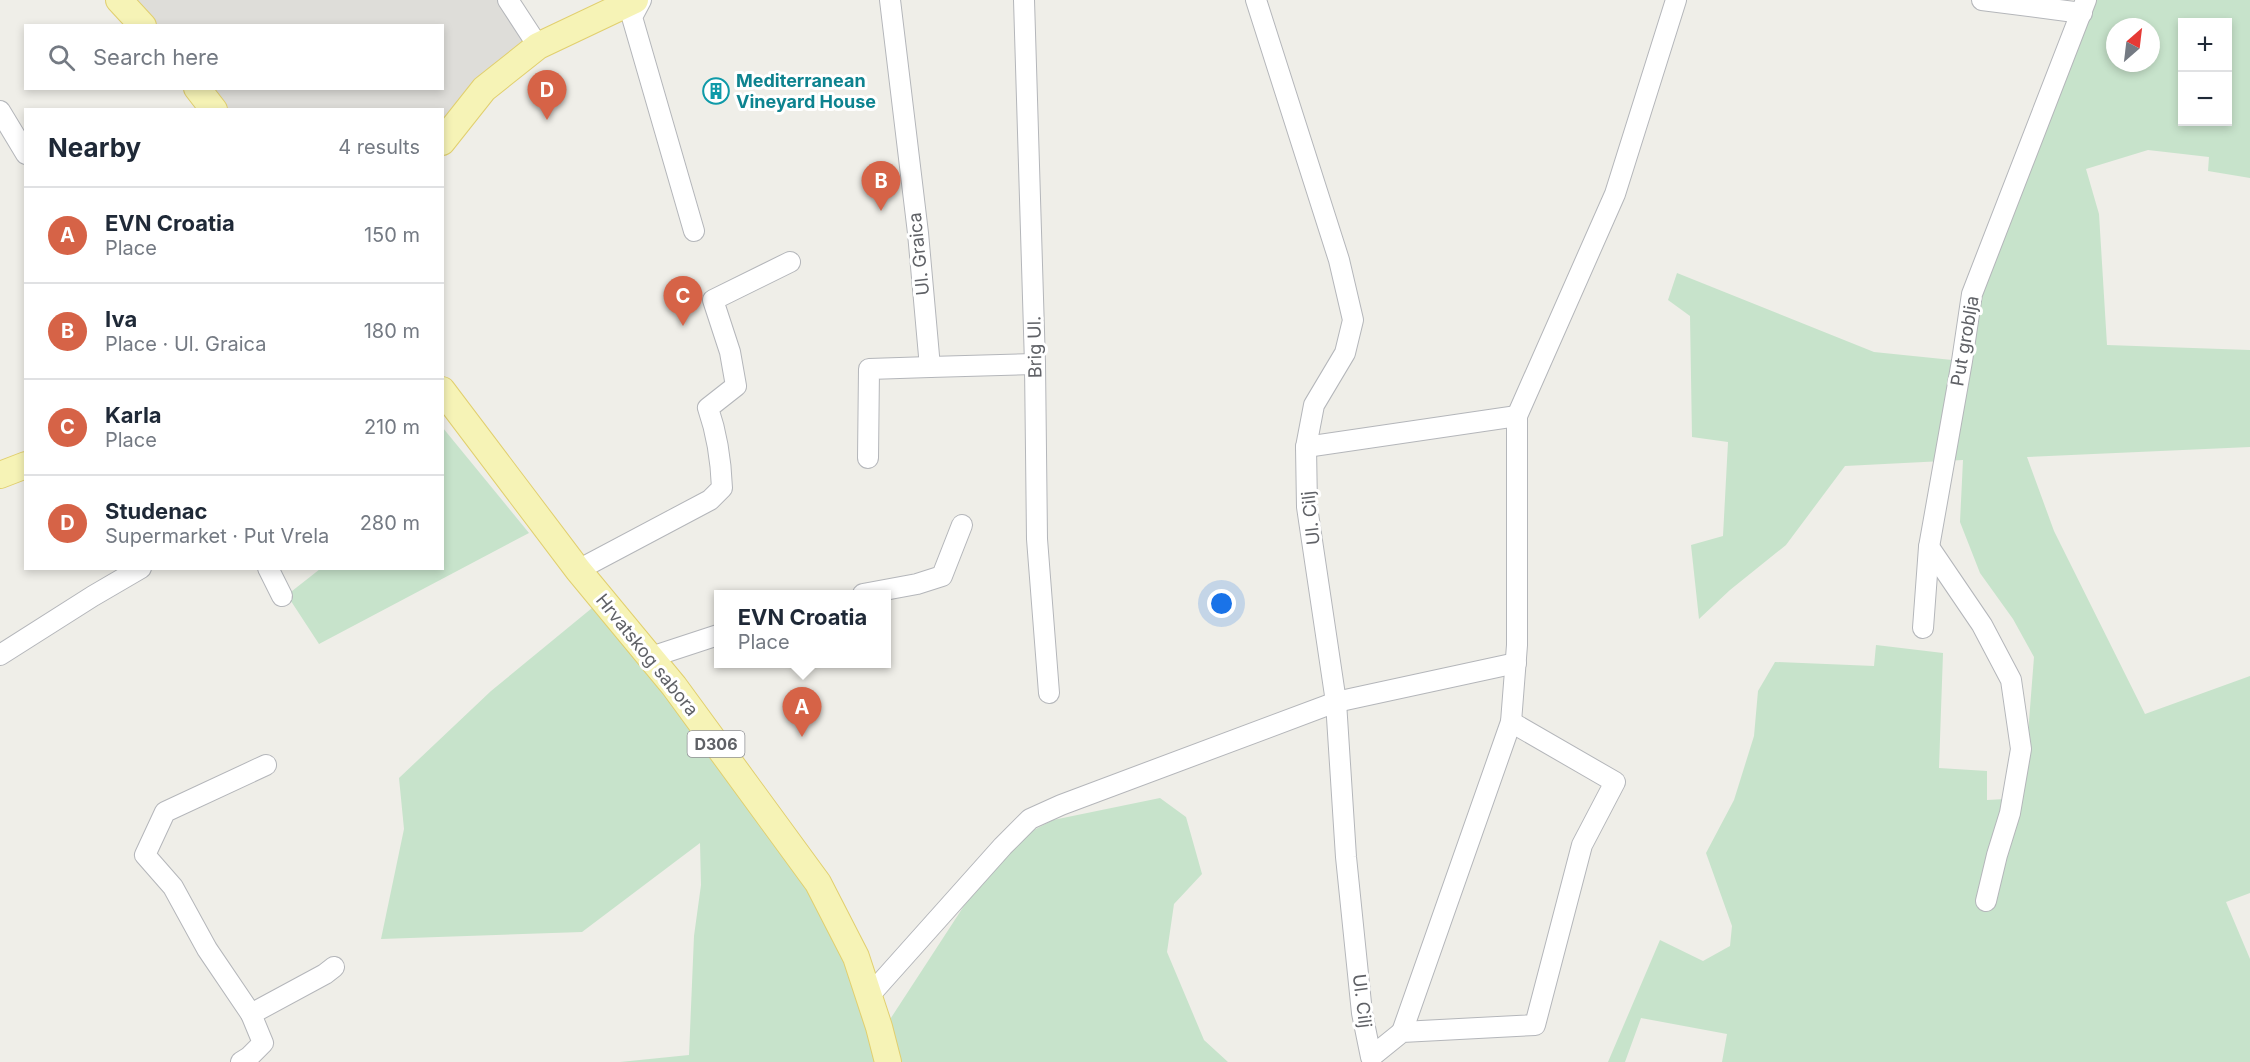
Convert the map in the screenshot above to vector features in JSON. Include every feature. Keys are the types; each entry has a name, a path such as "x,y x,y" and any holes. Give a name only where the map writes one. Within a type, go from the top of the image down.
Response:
{"main road":[{"path":"119,0 141,24"},
{"path":"444,139 484,89 538,46 635,0"},
{"path":"199,90 212,108"},
{"name":"Hrvatskog sabora","path":"444,393 578,570 651,657 818,883 856,957 888,1062"},
{"path":"0,476 24,466"}],"street":[{"path":"508,0 538,46"},
{"path":"641,0 632,17 694,231"},
{"name":"Ul. Graica","path":"890,0 918,232 930,367"},
{"name":"Brig Ul.","path":"1024,0 1038,539 1049,693"},
{"name":"Ul. Cilj","path":"1256,0 1339,260 1353,320 1345,353 1314,405 1306,447 1307,507 1336,702 1346,857 1362,1013 1371,1057 1402,1032"},
{"path":"1511,722 1616,782 1581,845 1535,1025 1402,1032 1511,722 1516,663 1517,416 1615,194 1676,0"},
{"path":"1982,0 2084,7"},
{"name":"Put groblja","path":"1923,628 1929,547 1972,294 2084,7"},
{"path":"0,111 24,150"},
{"path":"578,570 710,500 722,488 718,444 708,408 736,386 730,352 713,300 790,262"},
{"path":"868,458 868,369 1035,364"},
{"path":"1306,447 1517,416"},
{"path":"885,590 917,584 942,576 962,525"},
{"path":"1929,547 1982,625 2011,680 2021,749 2010,813 1986,901"},
{"path":"0,655 138,570"},
{"path":"269,570 282,596"},
{"path":"651,657 714,636"},
{"path":"869,996 1003,846 1030,819 1061,805 1336,702 1516,663"},
{"path":"241,1062 262,1043 251,1014 207,949 173,887 145,855 165,812 266,765"},
{"path":"251,1014 325,974 334,966"}],"shaded area":[{"path":"115,0 509,0 538,46 444,153 444,108 210,108 194,90 444,90 444,24 136,24"}],"green space":[{"path":"2093,0 2250,0 2250,178 2208,171 2209,157 2148,150 2086,169 2099,214 2107,345 2250,350 2250,447 2027,457 2054,531 2145,714 2250,676 2250,893 2226,902 2250,959 2250,1062 1722,1062 1727,1034 1641,1018 1625,1062 1608,1062 1660,940 1703,961 1730,946 1732,926 1706,853 1734,800 1754,736 1758,691 1775,662 1874,666 1876,645 1943,653 1939,768 1987,771 1987,800 2023,798 2034,657 2013,619 1980,573 1960,522 1963,460 1845,466 1786,545 1730,590 1699,619 1691,545 1723,536 1728,442 1692,437 1690,316 1668,300 1677,273 1874,352 1962,361 1972,294"},
{"path":"444,429 529,533 319,644 287,595 319,570 444,570"},
{"path":"603,599 818,883 887,1024 1003,846 1053,820 1160,798 1186,817 1202,874 1174,904 1167,952 1204,1040 1228,1062 620,1062 689,1055 694,936 701,885 700,843 582,932 381,939 404,829 399,778 491,691"}],"place":[{"name":"Mediterranean Vineyard House","path":"716,91"},
{"name":"Studenac","path":"547,120"},
{"name":"Iva","path":"881,211"},
{"name":"Karla","path":"683,326"},
{"name":"EVN Croatia","path":"802,737"}]}
